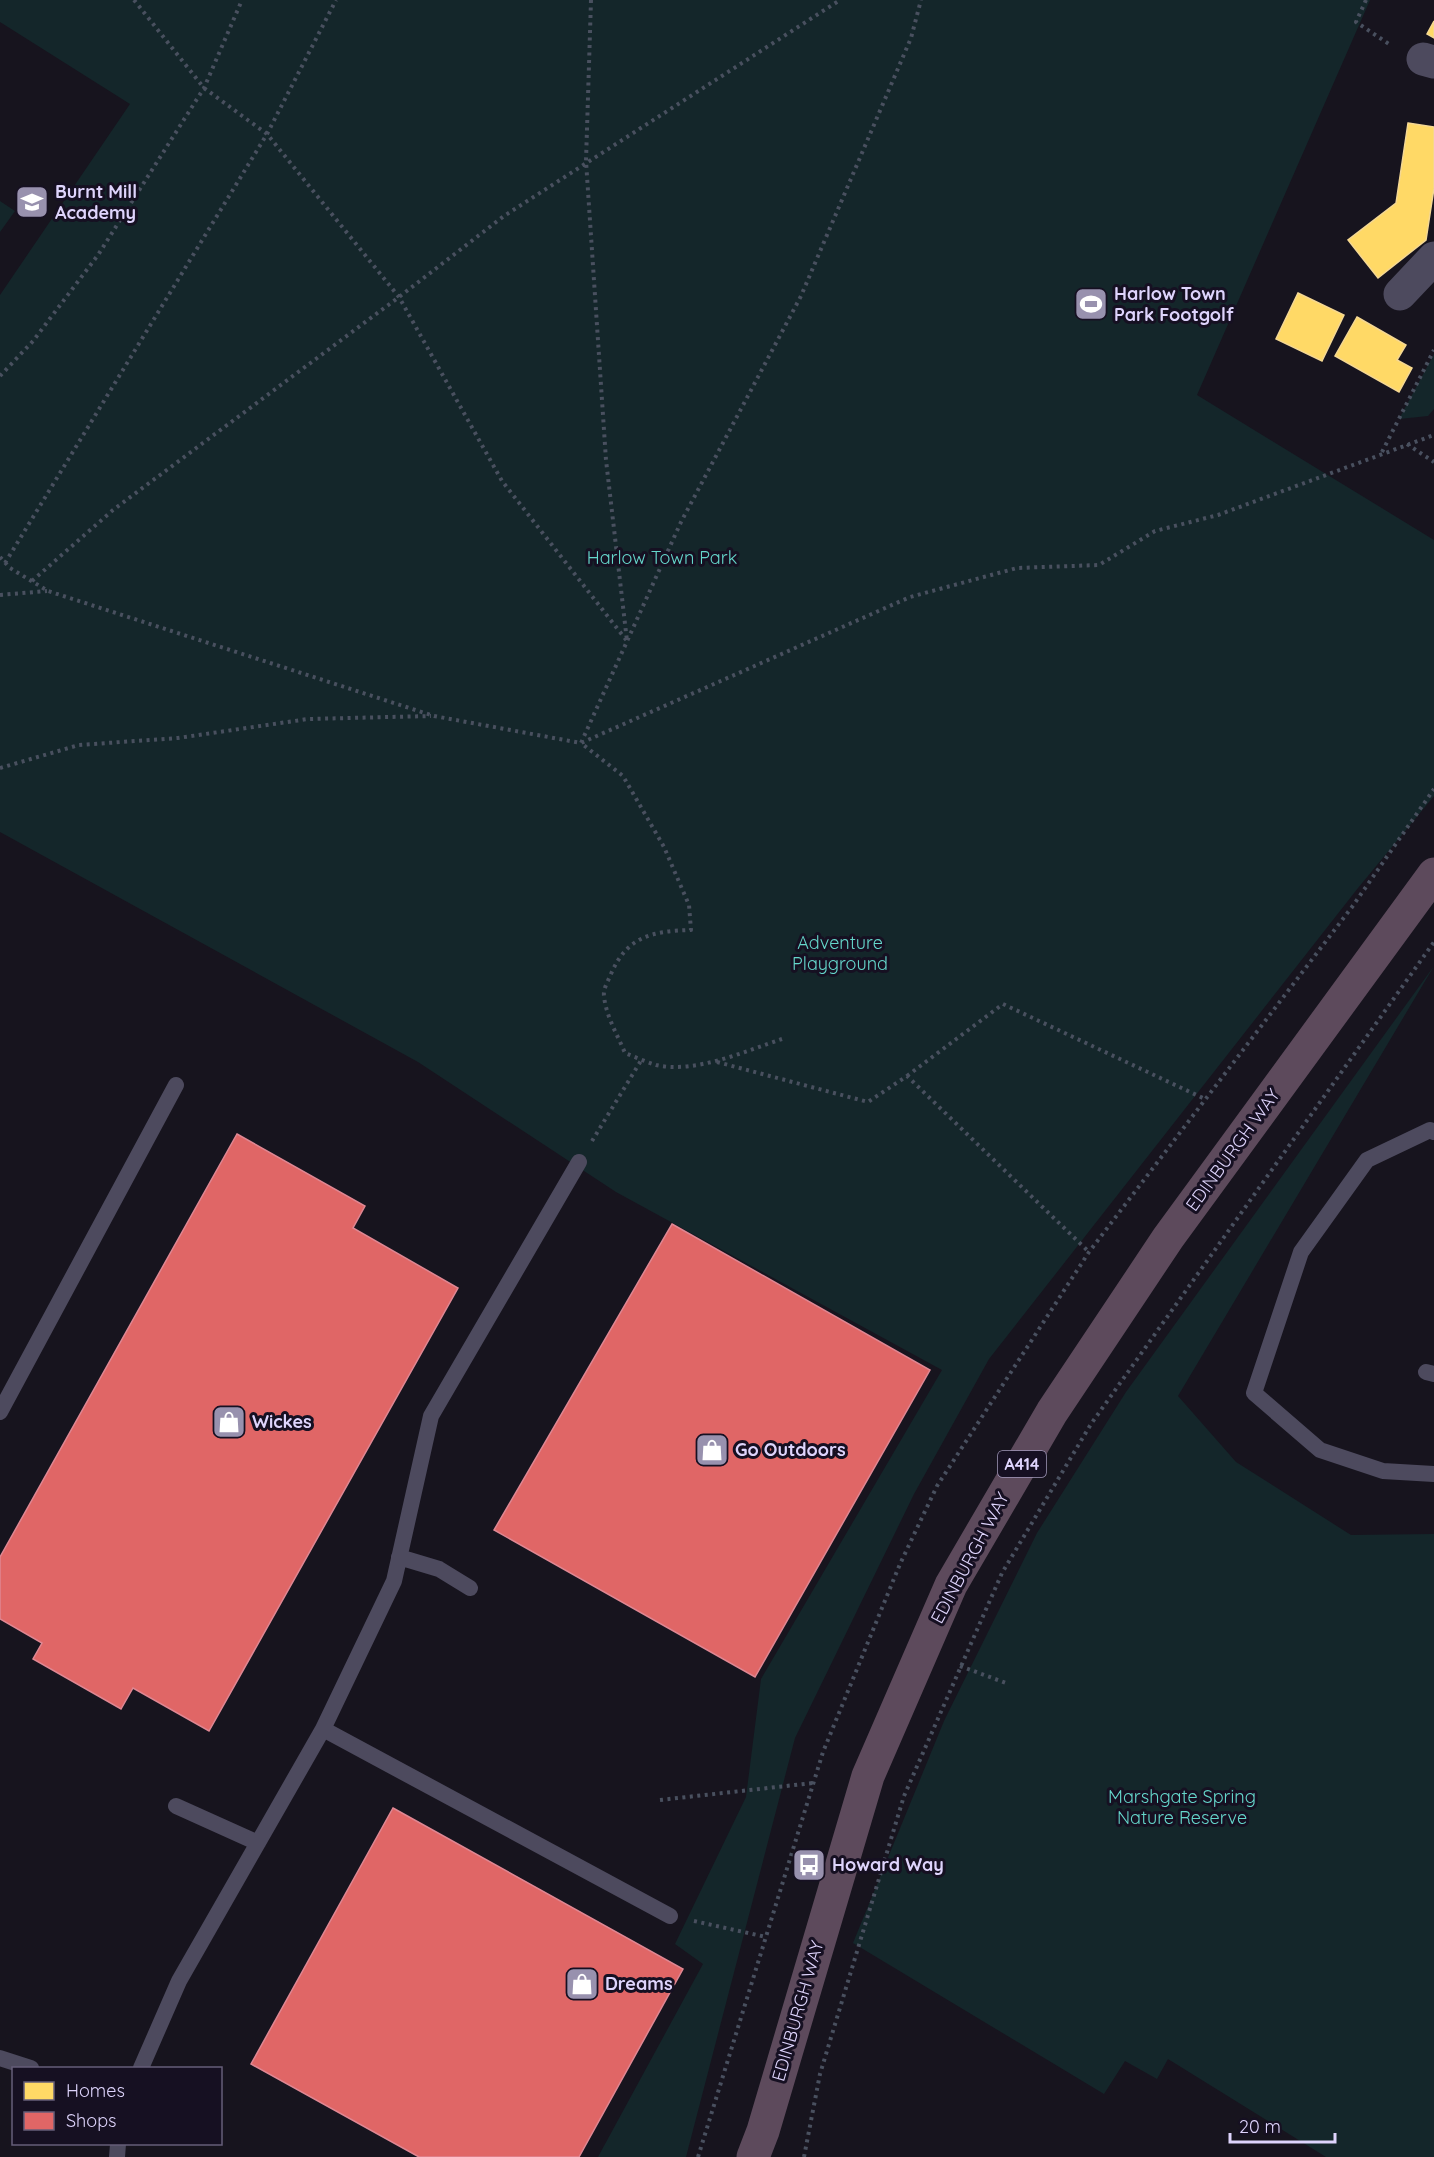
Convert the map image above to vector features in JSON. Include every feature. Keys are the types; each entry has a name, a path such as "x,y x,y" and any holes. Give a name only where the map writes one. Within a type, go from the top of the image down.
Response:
{"highway":[{"name":"EDINBURGH WAY","path":"760,2148 868,1776 951,1585 1052,1412 1168,1239 1434,874"}],"street":[{"path":"1400,294 1434,258"}],"lane":[{"path":"0,1413 176,1085"},
{"path":"1434,1132 1430,1130 1367,1160 1301,1252 1254,1393 1320,1450 1383,1471 1434,1474"},
{"path":"141,2067 179,1981 323,1729 394,1581 431,1416 579,1162"},
{"path":"399,1557 439,1569 470,1588"},
{"path":"323,1729 670,1916"},
{"path":"176,1806 258,1843"},
{"path":"0,2058 28,2067"}],"path":[{"path":"134,0 204,88 267,134 399,297 502,481 627,641"},
{"path":"0,376 33,341 98,255 204,88 242,0"},
{"path":"5,563 267,134 336,0"},
{"path":"591,0 586,161 606,460 627,641"},
{"path":"32,581 112,510 504,216 586,161 840,0"},
{"path":"581,743 681,522 801,296 911,38 921,0"},
{"path":"1366,0 1356,22 1393,46 1429,61"},
{"path":"1382,453 1434,350"},
{"path":"581,743 910,597 1017,568 1099,565 1155,531 1218,515 1434,435"},
{"path":"1407,444 1434,462"},
{"path":"0,557 5,563 48,591 435,716 581,743 623,776 664,847 690,905 691,930 658,931 643,937 616,961 603,993 609,1019 625,1053 657,1065 717,1061 782,1039"},
{"path":"0,595 48,591"},
{"path":"0,768 79,746 178,738 308,719 435,716"},
{"path":"804,2157 820,2074 903,1796 1002,1573 1091,1424 1434,942"},
{"path":"717,1061 868,1102 907,1076 1003,1004 1204,1099"},
{"path":"579,1162 642,1059"},
{"path":"907,1076 1089,1252"},
{"path":"960,1666 1006,1683"},
{"path":"660,1800 813,1783"},
{"path":"670,1916 766,1936"}],"green space":[{"name":"Harlow Town Park","path":"0,0 1370,0 1197,395 1434,540 1434,796 1358,888 989,1359 914,1494 795,1738 686,2157 598,2157 703,1964 675,1944 746,1797 761,1679 942,1370 616,1192 418,1062 0,832 0,295 130,104 0,22"},
{"path":"0,201 15,211 0,232"},
{"path":"1434,354 1434,409 1428,416 1399,419"},
{"name":"Marshgate Spring Nature Reserve","path":"1434,966 1178,1396 1236,1462 1351,1535 1434,1534 1434,2157 1326,2157 1168,2059 1157,2079 1125,2061 1104,2094 853,1943 944,1721 1037,1533 1126,1392"}],"building: Homes":[{"path":"1434,21 1434,38 1427,34"},
{"path":"1408,123 1434,127 1434,188 1426,240 1378,278 1348,240 1396,203"},
{"path":"1298,293 1344,315 1322,361 1276,339"},
{"path":"1357,317 1406,345 1397,360 1412,368 1399,392 1335,356"}],"building: Shops":[{"name":"Wickes","path":"237,1134 365,1206 353,1228 458,1288 209,1731 133,1688 121,1709 33,1659 42,1643 0,1619 0,1557"},
{"name":"Go Outdoors","path":"672,1224 930,1370 755,1677 494,1530"},
{"path":"393,1808 683,1969 579,2157 419,2157 251,2064"}],"place":[{"name":"Burnt Mill Academy","path":"32,202"},
{"name":"Harlow Town Park Footgolf","path":"1091,304"},
{"name":"Wickes","path":"229,1422"},
{"name":"Go Outdoors","path":"712,1450"},
{"name":"Howard Way","path":"809,1865"},
{"name":"Dreams","path":"582,1984"}],"park label":[{"name":"Adventure Playground","path":"840,953"}]}
